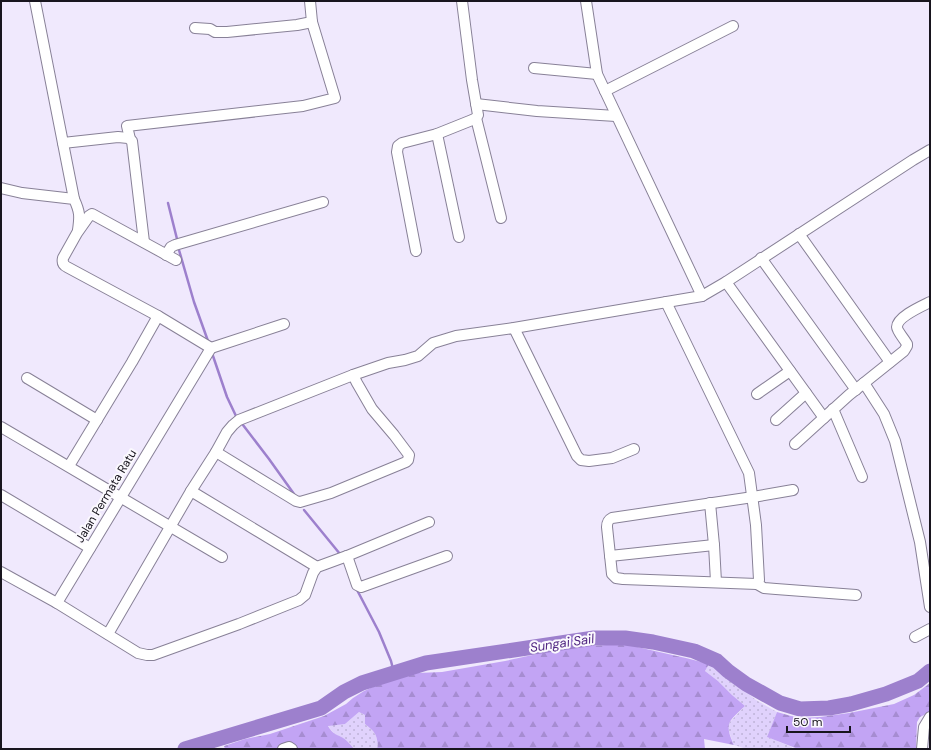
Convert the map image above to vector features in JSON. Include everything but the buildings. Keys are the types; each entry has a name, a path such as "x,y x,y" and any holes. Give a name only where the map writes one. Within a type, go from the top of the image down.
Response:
{"street":[{"path":"35,1 74,199 80,217 77,233"},
{"path":"144,242 132,141 130,139 127,126 303,106 335,98 312,22 310,1"},
{"path":"462,1 478,115 476,118 501,218"},
{"path":"586,1 596,74 702,296"},
{"path":"195,28 210,29 215,32 227,32 297,25 312,22"},
{"path":"605,91 733,26"},
{"path":"534,68 596,74"},
{"path":"476,104 537,111 616,116"},
{"path":"416,251 397,148 399,144 437,134 476,118"},
{"path":"437,134 459,237"},
{"path":"63,143 118,137 130,139"},
{"path":"108,634 191,491 216,452 226,432 239,420 353,375 388,363 418,356 433,343 456,336 514,328 702,296 930,150"},
{"path":"1,188 22,193 74,199"},
{"path":"166,254 171,246 323,202"},
{"path":"176,260 92,214 77,233 63,258 64,265 158,316 212,348 284,324"},
{"path":"799,234 890,362"},
{"path":"761,258 856,390"},
{"path":"726,282 824,418"},
{"path":"666,302 749,473 756,525 759,572 759,580 757,584"},
{"path":"795,444 833,409 904,350 907,344 897,326 905,316 930,302"},
{"path":"69,466 158,316"},
{"path":"514,328 577,456 581,460 589,461 612,458 634,449"},
{"name":"Jalan Permata Ratu","path":"57,603 212,348"},
{"path":"756,394 790,371"},
{"path":"216,452 300,502 331,493 406,462 409,455 372,408 353,375"},
{"path":"27,378 97,420"},
{"path":"864,383 884,414 895,441 920,542 930,607"},
{"path":"776,420 806,393"},
{"path":"833,409 862,477"},
{"path":"1,427 222,557"},
{"path":"793,490 753,498 710,503 609,519 607,527 612,574 616,578 757,584 764,588 856,595"},
{"path":"191,491 317,567"},
{"path":"1,495 90,548"},
{"path":"710,503 716,582"},
{"path":"1,573 57,603 138,654 147,656 239,624 299,600 305,595 313,573 317,567 429,522"},
{"path":"610,556 714,545"},
{"path":"347,556 357,585 361,587 447,556"},
{"path":"915,637 930,629"},
{"path":"922,749 924,727 930,717"},
{"path":"283,749 289,747 292,749"}],"shaded area":[{"path":"709,664 714,665 756,700 777,712 767,737 792,747 791,749 747,749 734,745 728,729 729,723 745,706 705,671"},
{"path":"359,712 365,715 365,724 376,736 378,747 375,749 354,749 347,741 332,732 328,725 345,724"}],"green space":[{"path":"625,644 709,664 705,671 745,706 729,723 729,732 734,745 704,739 705,749 375,749 378,747 376,736 365,724 365,715 359,712 345,724 328,726 330,730 344,739 354,749 296,749 291,746 273,749 225,749 224,746 245,739 270,734 324,716 346,704 364,691 386,681 417,673 442,672 505,661 570,647"},
{"path":"930,683 930,712 920,717 917,722 916,749 798,749 767,737 777,712 802,718 849,713 894,704 914,695"}],"waterway":[{"path":"168,203 177,239"},
{"path":"179,250 194,302 208,341"},
{"path":"213,356 227,397 236,416"},
{"path":"243,425 294,494"},
{"path":"304,510 340,554"},
{"path":"356,588 379,632 391,661 394,673"},
{"name":"Sungai Sail","path":"185,749 321,708 344,692 362,683 426,663 594,638 625,638 653,642 694,651 717,661 746,684 780,703 800,709 829,708 851,704 886,694 918,681 930,671"}]}
